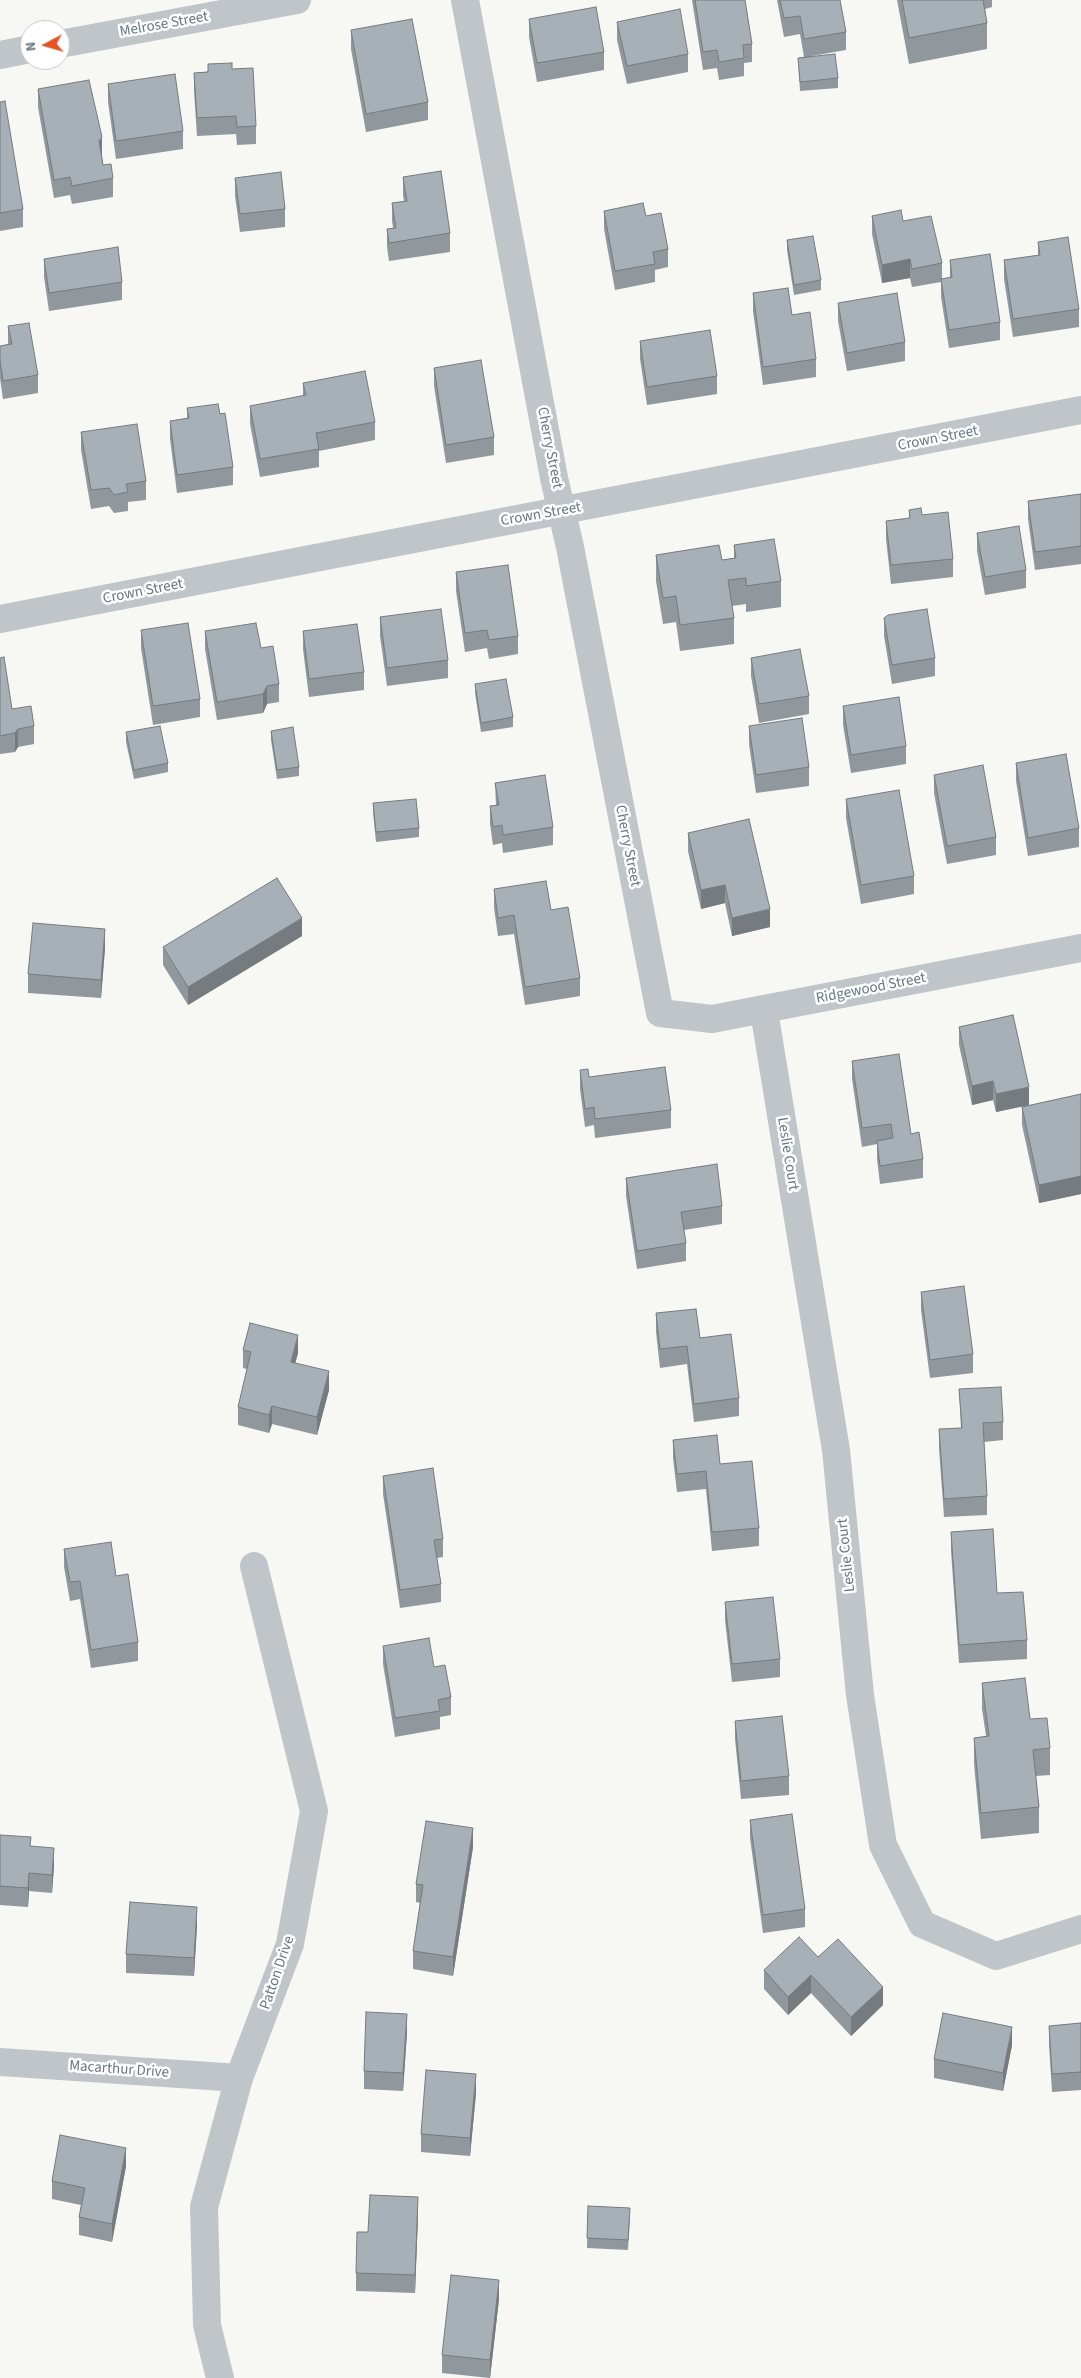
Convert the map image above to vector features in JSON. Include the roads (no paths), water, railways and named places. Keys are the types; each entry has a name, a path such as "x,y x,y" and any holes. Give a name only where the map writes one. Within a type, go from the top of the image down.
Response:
{"street":[{"name":"Melrose Street","path":"70,42 297,0"},
{"name":"Cherry Street","path":"465,0 562,512 660,1013"},
{"path":"0,55 20,51"},
{"name":"Crown Street","path":"0,619 562,512 1081,410"},
{"name":"Ridgewood Street","path":"660,1013 712,1019 1081,948"},
{"name":"Leslie Court","path":"764,1010 836,1450 860,1695 883,1845 922,1924 996,1956 1081,1929"},
{"name":"Patton Drive","path":"220,2378 207,2325 204,2208 238,2078 290,1944 314,1811 254,1566"},
{"name":"Macarthur Drive","path":"0,2062 238,2078"}]}
